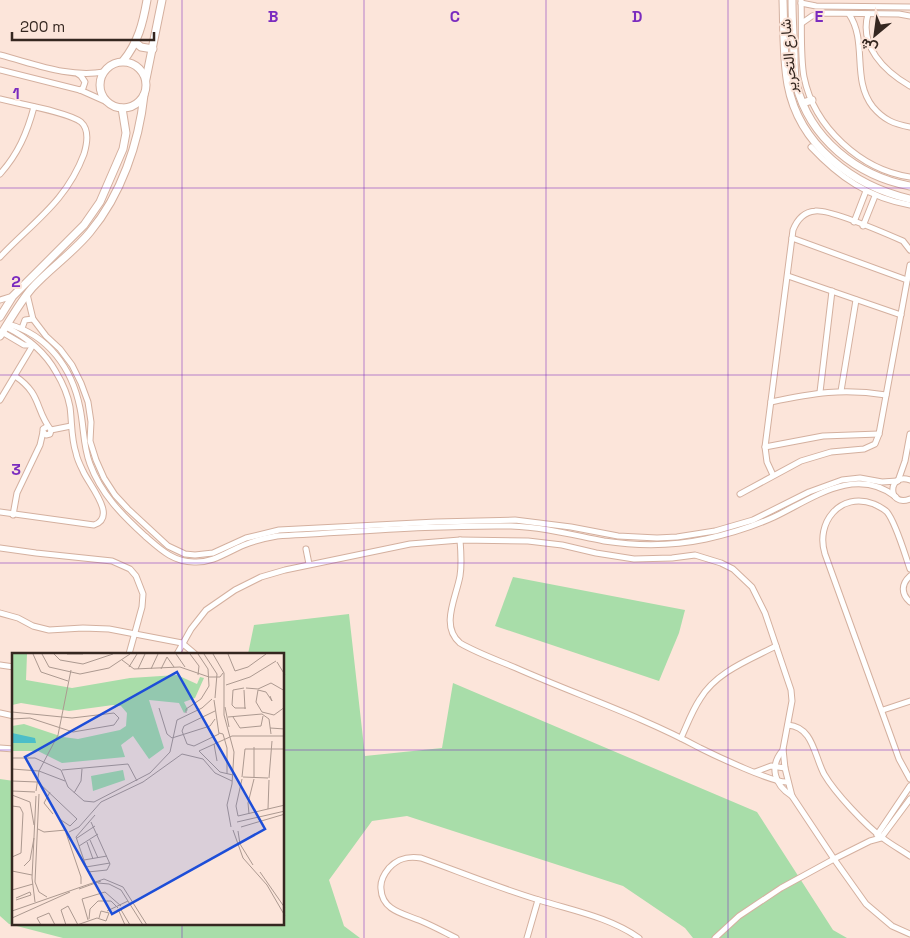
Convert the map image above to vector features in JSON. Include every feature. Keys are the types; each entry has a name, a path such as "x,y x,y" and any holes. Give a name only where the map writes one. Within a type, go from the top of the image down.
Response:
{"main road":[{"path":"123,61 135,42 143,23 147,0"},
{"path":"4,330 32,288 90,232 108,207 121,180 136,140 162,0"},
{"name":"شارع التحرير","path":"783,0 786,73 791,96 799,118 808,133 819,147 836,163 858,179 909,202"},
{"name":"شارع التحرير","path":"792,0 796,84 803,103 820,133 852,164 876,177 910,186"},
{"path":"135,42 145,49 153,49"},
{"path":"144,96 132,106 116,107 107,102 100,87 101,76 110,65 123,61 135,64 144,74 146,80"},
{"path":"803,103 812,100"},
{"path":"0,317 13,296 84,225 100,202 113,176 123,149 125,125 122,108"},
{"path":"125,125 132,119 140,122"},
{"path":"836,163 842,156"}],"street":[{"path":"868,0 870,6"},
{"path":"910,7 870,6 855,3 810,5 801,1 804,75 812,100 830,130 856,155 887,172 910,177"},
{"path":"810,5 809,11 812,16"},
{"path":"802,23 812,16 822,13 899,14 910,16"},
{"path":"849,14 854,21 858,39 860,77 866,96 884,119 893,124 910,127"},
{"path":"868,14 866,38 880,62 890,72 910,86"},
{"path":"858,39 866,38"},
{"path":"0,56 78,74 104,72"},
{"path":"0,70 80,90 107,102"},
{"path":"78,74 85,82 80,90"},
{"path":"0,99 65,114 81,122 85,128 87,144 72,180 61,195 32,228 0,257"},
{"path":"0,174 20,148 34,108"},
{"path":"811,147 838,174 866,191 876,196 909,202"},
{"path":"854,222 866,191"},
{"path":"863,226 876,196"},
{"path":"773,475 767,462 765,447 792,238 796,223 807,213 822,211 903,241 910,250"},
{"path":"792,238 907,280"},
{"path":"740,494 784,468 831,452 870,447 878,439 910,265"},
{"path":"788,276 901,315"},
{"path":"820,392 832,292"},
{"path":"28,294 33,319 46,336 60,349 72,365 81,383 89,412 90,442 104,478 128,510 176,551 195,555 214,553 246,538 279,530 437,526 512,526 543,529 623,543 672,543 700,540 738,531 774,517 824,491 844,485 861,484 874,486 889,492 899,500 910,500"},
{"path":"0,300 13,296"},
{"path":"841,391 856,300"},
{"path":"22,328 25,320 33,319"},
{"path":"4,330 22,328 46,345 56,355 69,373 80,408 84,444 90,464 105,494 122,514 162,552 183,561 206,561 217,558 243,545 277,536 515,520 552,524 618,536 638,538 677,537 715,531 753,520 810,492 842,480 860,478 882,482 910,480"},
{"path":"0,512 94,525 102,520 104,508 86,480 75,452 70,405 57,372 33,346 24,345 4,330"},
{"path":"0,400 33,346"},
{"path":"14,515 17,493 47,431 35,395 15,376"},
{"path":"771,402 820,392 864,392 886,395"},
{"path":"47,431 71,426"},
{"path":"765,447 823,436 879,434"},
{"path":"896,497 893,487 905,462 910,434"},
{"path":"910,569 892,520 886,511 879,506 860,501 850,502 833,512 827,520 822,535 822,547 883,710 901,764 910,780"},
{"path":"460,540 461,574 450,620 452,634 456,640 464,646 557,686 624,712 777,782 792,796"},
{"path":"177,653 191,629 206,610 235,590 261,577 309,564 406,544 460,540 528,541 562,545 634,559 695,555 708,558 732,569 752,587 765,613 791,690 792,701 783,749 785,768 792,796 866,904 892,926 910,934"},
{"path":"0,548 112,560 121,564 136,576 141,584 143,594 142,607 129,653"},
{"path":"306,549 309,564"},
{"path":"910,576 905,581 902,590 906,599 910,602"},
{"path":"0,612 18,618 33,626 49,630 101,628 182,643 194,653"},
{"path":"681,738 700,698 712,683 728,672 776,646"},
{"path":"883,710 910,701"},
{"path":"788,724 800,727 809,736 830,783 844,800 879,836 910,856"},
{"path":"777,782 776,760 783,749"},
{"path":"901,764 910,768"},
{"path":"755,772 762,768 775,766 785,768"},
{"path":"777,782 788,782"},
{"path":"879,836 910,786"},
{"path":"715,938 739,916 756,904 834,859 879,836 891,826 909,800 902,798"},
{"path":"886,822 891,826"},
{"path":"456,938 419,920 401,914 384,902 381,885 388,869 394,863 402,858 411,856 421,858 538,900 604,920 626,929 639,938"},
{"path":"526,938 538,900"}],"green space":[{"path":"513,577 685,610 679,633 659,681 495,626"},
{"path":"349,614 365,756 442,748 453,683 757,812 833,930 847,938 693,938 685,928 623,886 407,816 372,821 329,880 344,926 360,938 63,938 17,926 285,926 285,653 248,653 254,625"},
{"path":"0,779 12,781 12,925 0,916"}]}
